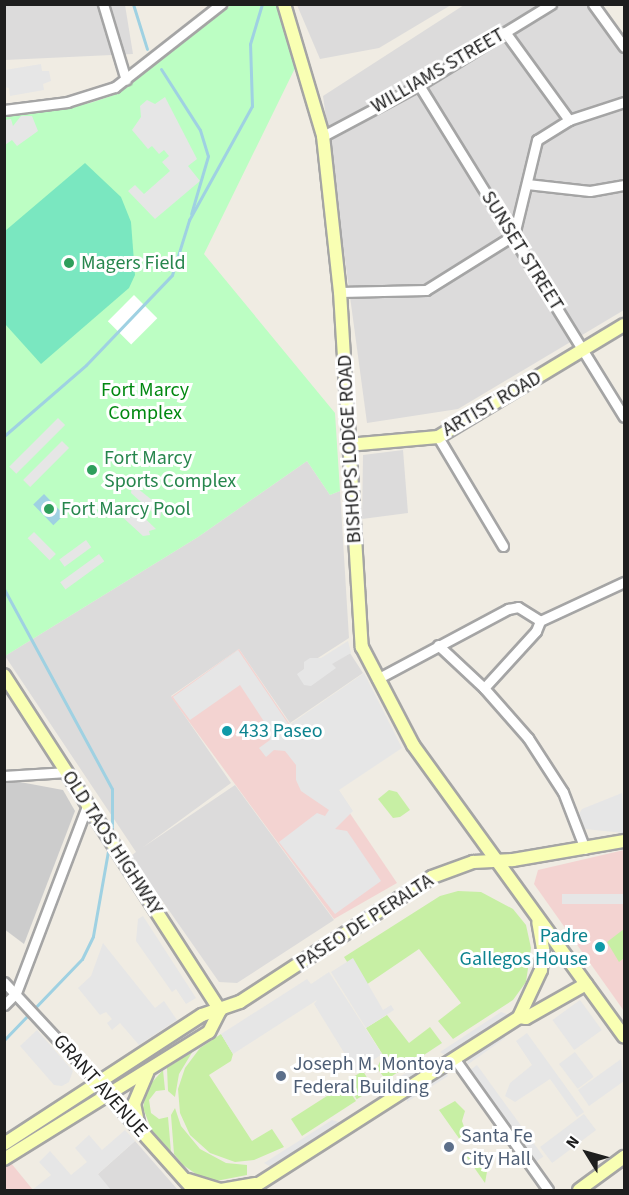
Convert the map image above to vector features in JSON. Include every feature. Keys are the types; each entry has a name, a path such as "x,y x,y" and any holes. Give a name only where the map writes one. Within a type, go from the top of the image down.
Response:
{"street":[{"path":"103,4 126,80"},
{"path":"4,110 99,95 126,80 220,4"},
{"name":"BISHOPS LODGE ROAD","path":"284,4 323,135 340,292 360,637 377,679 413,745 624,1037"},
{"name":"WILLIAMS STREET","path":"323,135 418,85 551,4"},
{"path":"593,4 624,47"},
{"path":"505,32 569,120"},
{"name":"SUNSET STREET","path":"418,85 514,235 624,417"},
{"path":"340,292 426,290 514,235 537,140 569,120 624,102"},
{"path":"527,184 590,191 624,185"},
{"name":"ARTIST ROAD","path":"348,446 438,437 624,325"},
{"path":"438,437 503,546"},
{"path":"484,688 536,631 540,621 624,582"},
{"path":"377,679 508,609 518,607 540,621"},
{"path":"438,645 484,688 553,774 585,849"},
{"name":"OLD TAOS HIGHWAY","path":"4,675 220,1010"},
{"path":"4,776 66,772"},
{"path":"4,1005 19,995 87,806"},
{"name":"PASEO DE PERALTA","path":"4,1144 202,1015 220,1010 249,996 432,877 473,862 585,849 624,841"},
{"path":"181,1176 202,1187 221,1190 254,1187 519,1017 541,970 543,949 538,918"},
{"name":"GRANT AVENUE","path":"4,982 19,995 194,1191"},
{"path":"519,1017 526,1018 586,984"},
{"path":"4,1159 208,1032 220,1010"},
{"path":"454,1058 548,1191"},
{"path":"139,1128 134,1104 138,1091 154,1066"},
{"path":"579,1191 624,1157"}],"shaded area":[{"path":"4,5 125,5 133,54 5,60"},
{"path":"297,5 451,5 379,48 320,59"},
{"path":"464,5 601,5 624,46 624,310 458,409 367,423 323,96"},
{"path":"41,64 42,71 49,71 51,81 43,84 44,90 10,96 9,88 5,87 5,70"},
{"path":"165,97 197,159 188,166 200,181 155,219 128,191 135,185 144,194 170,171 162,162 169,156 164,150 159,154 152,146 148,149 132,130 141,117 140,106 147,100 155,104"},
{"path":"21,116 32,116 38,131 17,146 12,140 5,145 5,120 11,119 13,126"},
{"path":"58,418 65,425 16,474 9,467"},
{"path":"62,441 69,448 30,487 23,480"},
{"path":"403,450 408,513 362,519 363,455"},
{"path":"307,461 330,495 340,491 349,638 307,665 299,676 350,653 363,673 290,723 239,649 171,696 231,783 142,848 235,785 334,920 237,983 219,982 131,856 136,852 5,656 198,537"},
{"path":"132,484 162,508 160,519 131,493"},
{"path":"131,505 156,529 149,531 150,535 143,536 117,512"},
{"path":"34,532 56,554 50,560 28,538"},
{"path":"86,540 91,547 65,567 59,559"},
{"path":"99,554 104,561 65,589 60,582"},
{"path":"348,641 351,653 332,664 336,668 311,686 304,685 297,674 304,669 304,662 310,658 321,658"},
{"path":"239,649 397,883 334,919 171,697"},
{"path":"238,650 289,725 364,673 402,748 339,790 353,811 335,829 347,831 381,881 335,914 279,842 317,813 325,816 329,810 301,791 296,780 296,765 285,751 274,750 266,757 259,748 270,740 265,723 240,685 190,720 173,697"},
{"path":"20,782 63,790 75,811 24,944 4,929 5,783"},
{"path":"622,793 624,833 585,829 579,814 582,809"},
{"path":"624,850 624,1011 534,884 538,870"},
{"path":"562,894 624,894 624,904 562,904"},
{"path":"143,916 196,998 186,1004 176,989 172,992 136,941 138,919"},
{"path":"103,943 155,1008 164,1001 177,1020 139,1045 120,1023 112,1030 107,1023 112,1019 106,1012 100,1015 78,988 91,976"},
{"path":"353,958 383,1010 391,1005 394,1010 366,1028 331,972"},
{"path":"329,972 382,1054 356,1072 314,1004 317,1000 233,1054 221,1034 307,979 311,984"},
{"path":"580,1000 602,1030 574,1050 552,1020"},
{"path":"501,1012 509,1015 447,1056 440,1052"},
{"path":"37,1030 73,1071 69,1082 62,1086 54,1085 20,1046"},
{"path":"506,1030 505,1038 467,1065 468,1057"},
{"path":"527,1033 584,1112 577,1117 550,1079 515,1102 505,1096 510,1083 532,1065 516,1041"},
{"path":"575,1052 594,1077 578,1089 559,1064"},
{"path":"431,1058 437,1061 401,1084 394,1080"},
{"path":"621,1059 624,1081 589,1106 578,1090"},
{"path":"477,1065 543,1156 532,1165 466,1073"},
{"path":"445,1070 448,1076 407,1102 407,1095"},
{"path":"584,1114 596,1130 552,1163 540,1147"},
{"path":"332,1120 339,1122 271,1167 264,1163"},
{"path":"125,1130 135,1141 98,1174 111,1190 32,1190 51,1175 39,1162 50,1151 71,1175 87,1162 75,1148 89,1135 102,1150"},
{"path":"135,1141 178,1190 80,1190 98,1174"},
{"path":"11,1163 33,1190 5,1190 4,1168"}],"green space":[{"name":"Fort Marcy Complex","path":"231,5 280,5 299,60 204,254 335,413 340,491 330,495 307,461 198,537 5,656 5,116 90,103 114,95"},
{"name":"Magers Field","path":"85,163 121,197 131,222 135,275 129,288 41,364 5,324 5,231"},
{"path":"389,790 397,792 410,810 400,817 393,818 378,799"},
{"path":"458,891 481,892 513,909 526,925 531,948 526,982 513,1000 453,1039 438,1021 461,1003 419,949 363,987 344,957 440,896"},
{"path":"624,929 624,958 619,962 607,942"},
{"path":"387,1015 409,1043 430,1027 442,1043 386,1080 377,1068 383,1055 366,1028"},
{"path":"221,1034 233,1054 231,1061 209,1075 252,1141 272,1129 284,1147 254,1160 235,1162 210,1153 190,1135 180,1113 178,1089 185,1068 200,1048"},
{"path":"193,1051 179,1074 175,1097 168,1091 167,1068"},
{"path":"163,1070 165,1090 156,1091 149,1100 151,1113 159,1119 168,1117 171,1152 152,1131 143,1108 147,1088"},
{"path":"363,1071 374,1089 357,1099 346,1081"},
{"path":"341,1087 347,1088 356,1101 302,1136 291,1119"},
{"path":"455,1101 465,1111 462,1121 469,1141 463,1144 439,1110"},
{"path":"175,1108 181,1126 200,1149 226,1163 247,1165 247,1175 216,1181 196,1174 183,1165 174,1154 171,1115"},
{"path":"469,1152 490,1154 485,1183 466,1156"}],"water":[{"name":"Fort Marcy Pool","path":"44,494 64,515 53,525 33,504"}],"pier":[{"path":"134,295 157,318 131,344 108,321"}],"waterway":[{"path":"133,4 147,49"},
{"path":"4,436 86,365 172,275 189,220 252,106 250,44 262,4"},
{"path":"161,69 200,130 208,156 191,214"},
{"path":"4,589 112,789 112,833"},
{"path":"4,1040 82,959 93,936 109,845"}],"place":[{"name":"Magers Field","path":"69,263"},
{"name":"Fort Marcy Sports Complex","path":"92,470"},
{"name":"Fort Marcy Pool","path":"49,509"},
{"name":"433 Paseo","path":"227,731"},
{"name":"Padre Gallegos House","path":"600,947"},
{"name":"Joseph M. Montoya Federal Building","path":"281,1076"},
{"name":"Santa Fe City Hall","path":"449,1147"}]}
